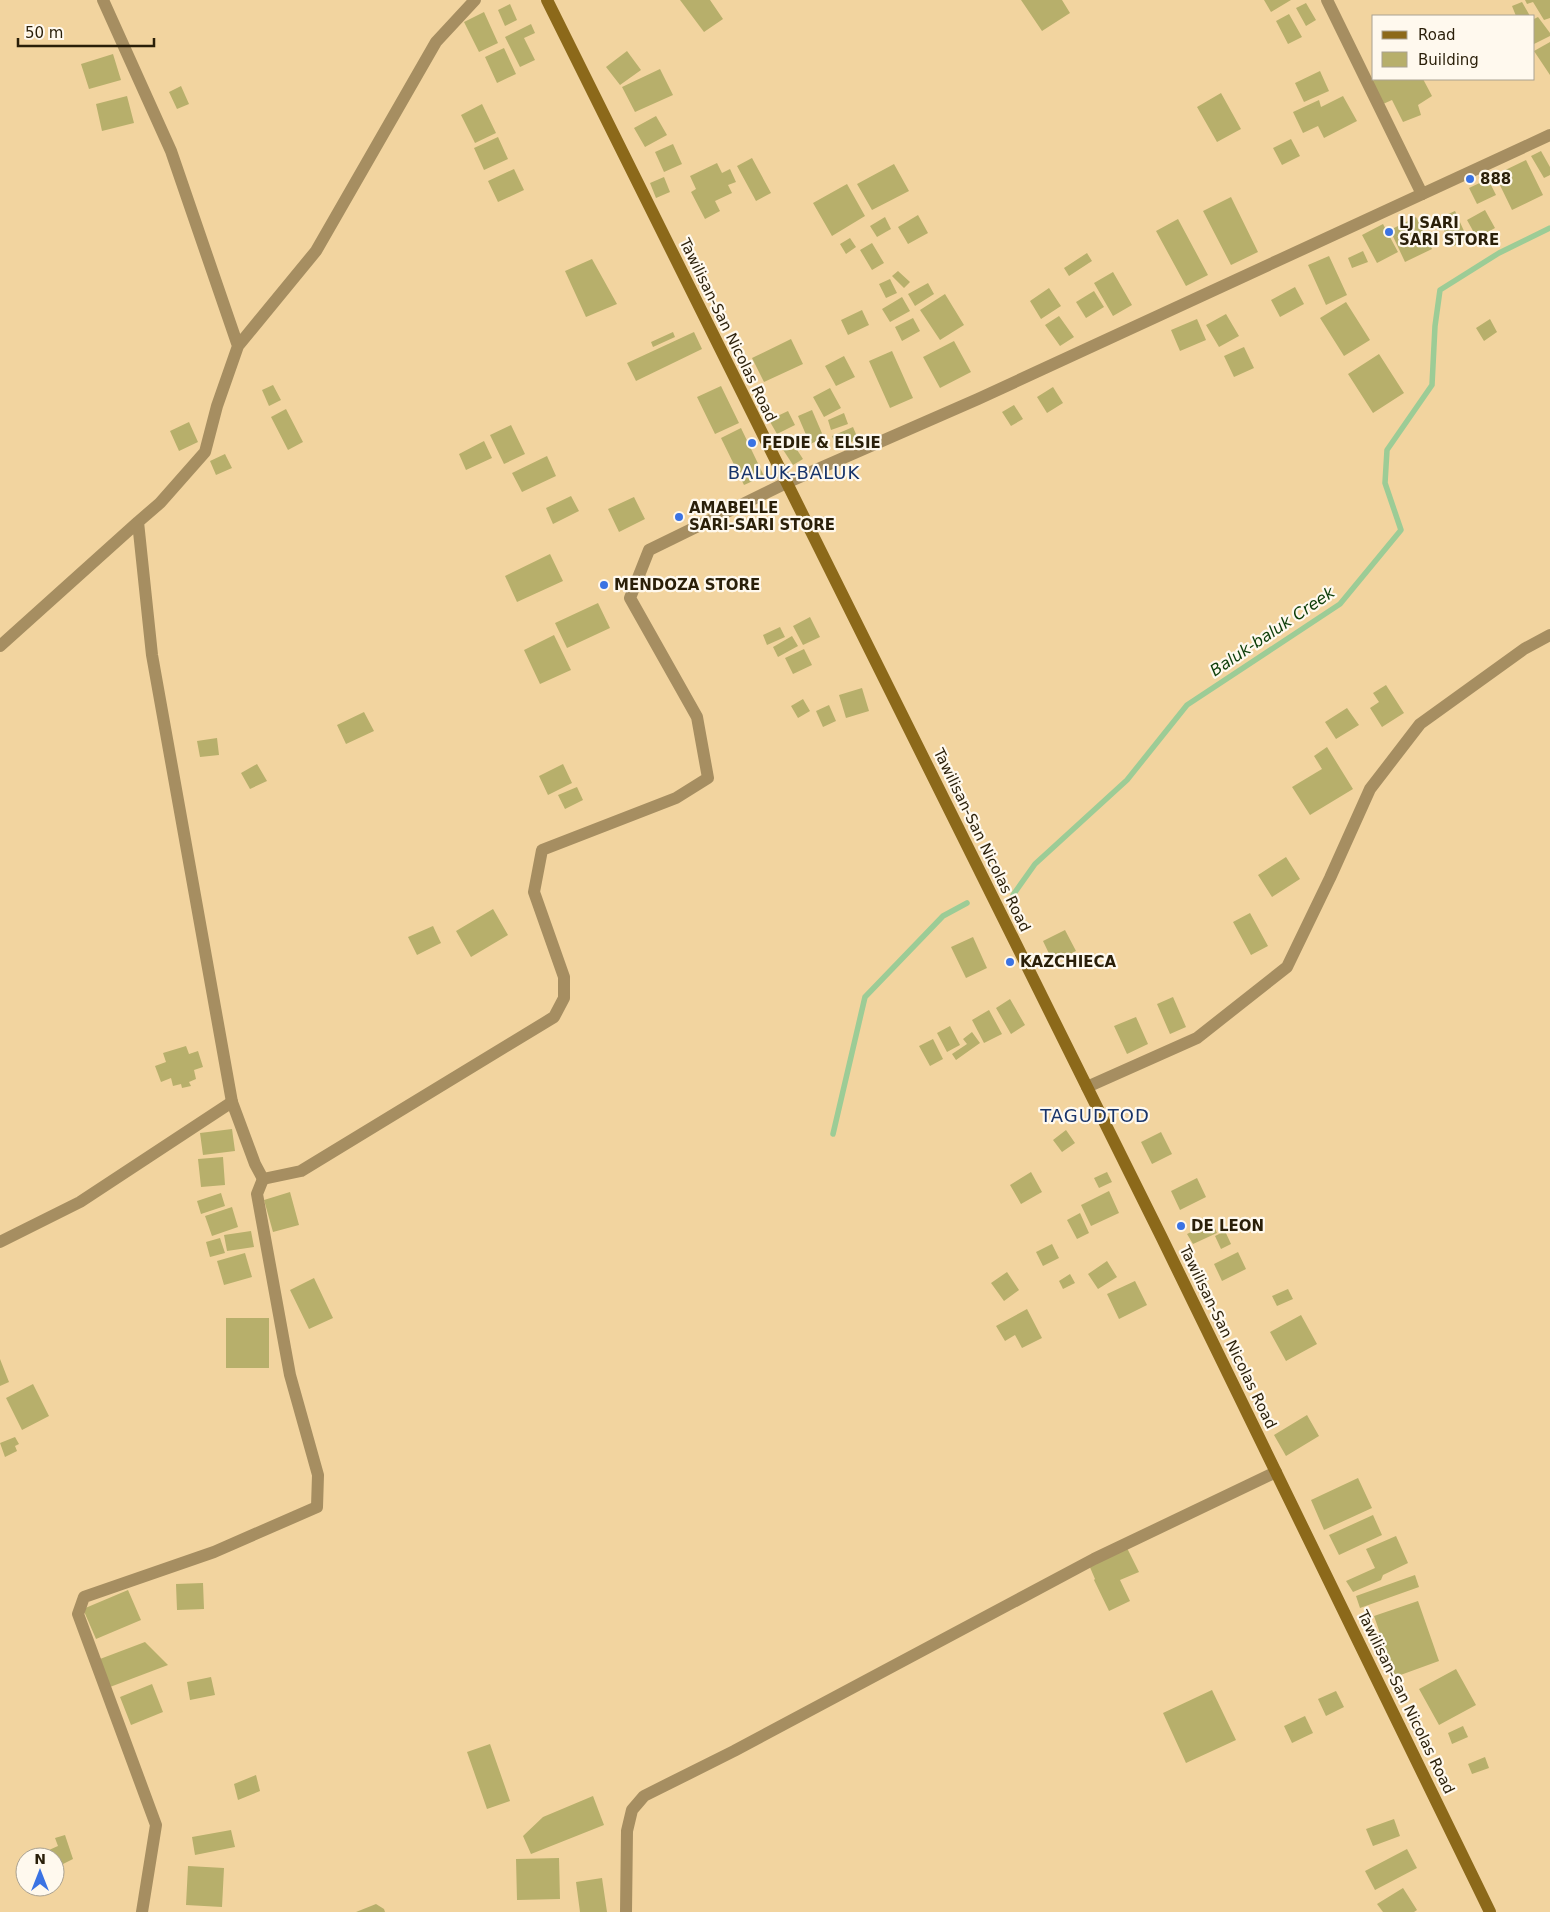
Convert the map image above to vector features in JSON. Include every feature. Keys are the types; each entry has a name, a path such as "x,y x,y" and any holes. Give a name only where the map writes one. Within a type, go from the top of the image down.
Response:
{"main road":[{"name":"Tawilisan-San Nicolas Road","path":"547,0 1087,1087 1490,1912"}],"street":[{"path":"102,0 171,151 238,346"},
{"path":"0,646 160,503 205,452 217,406 238,346 316,251 436,42 475,0"},
{"path":"1326,0 1422,194"},
{"path":"263,1179 301,1171 554,1017 564,998 564,976 534,892 542,850 676,798 708,778 697,717 630,598 649,550 786,483 987,395 1550,135"},
{"path":"138,522 152,655 232,1102 255,1164 263,1179 257,1194 290,1375 318,1475 317,1507 214,1552 84,1597 78,1614 156,1825 142,1912"},
{"path":"1087,1087 1197,1038 1287,967 1370,789 1420,724 1524,649 1550,635"},
{"path":"0,1242 80,1202 232,1102"},
{"path":"626,1912 627,1831 632,1810 644,1796 734,1751 1094,1559 1276,1472"}],"building":[{"path":"680,0 710,0 723,19 704,32"},
{"path":"1021,0 1062,0 1070,13 1042,31"},
{"path":"1264,0 1291,0 1271,12"},
{"path":"1525,0 1550,0 1550,18 1544,20 1533,2 1527,4"},
{"path":"1522,2 1529,15 1516,15 1512,6"},
{"path":"1306,3 1316,20 1306,26 1296,8"},
{"path":"510,4 517,20 505,26 498,10"},
{"path":"484,12 498,43 479,52 464,22"},
{"path":"1289,14 1302,37 1288,44 1276,21"},
{"path":"1538,17 1550,33 1550,36 1535,44 1535,18"},
{"path":"531,24 535,33 524,38 535,60 520,67 505,37"},
{"path":"1550,42 1550,75 1535,52 1535,50"},
{"path":"504,48 516,74 497,83 485,57"},
{"path":"627,51 641,70 620,85 606,67"},
{"path":"113,54 121,80 89,89 81,64"},
{"path":"660,69 673,95 635,112 622,87"},
{"path":"1320,71 1329,91 1304,102 1295,83"},
{"path":"1424,80 1432,96 1418,105 1421,115 1403,122 1392,100 1383,104 1372,81"},
{"path":"181,86 189,104 177,109 169,92"},
{"path":"1221,93 1241,129 1217,142 1197,107"},
{"path":"127,96 134,123 102,131 96,104"},
{"path":"1343,96 1357,121 1324,138 1318,126 1303,133 1293,112 1319,100 1321,107"},
{"path":"482,104 496,133 475,143 461,115"},
{"path":"656,116 667,135 645,147 634,128"},
{"path":"498,137 508,159 484,170 474,148"},
{"path":"1291,139 1300,156 1282,165 1273,148"},
{"path":"673,144 682,164 664,172 655,152"},
{"path":"1541,151 1550,167 1550,175 1544,178 1531,156"},
{"path":"752,158 771,193 756,201 737,166"},
{"path":"1526,160 1543,195 1512,210 1495,175"},
{"path":"717,163 722,173 730,169 736,182 728,185 732,193 715,201 720,211 705,219 691,192 696,189 690,176"},
{"path":"894,164 909,191 872,210 857,184"},
{"path":"514,169 524,190 498,202 488,181"},
{"path":"664,177 670,192 656,198 650,183"},
{"path":"1488,179 1496,195 1477,204 1469,188"},
{"path":"847,184 865,216 832,236 813,203"},
{"path":"1231,197 1258,252 1231,265 1203,211"},
{"path":"1485,210 1495,228 1477,238 1467,220"},
{"path":"1455,211 1468,240 1451,247 1439,218"},
{"path":"918,215 928,233 908,244 898,227"},
{"path":"885,217 891,229 877,237 870,226"},
{"path":"1416,217 1432,249 1405,262 1390,230"},
{"path":"1178,219 1208,275 1186,286 1156,231"},
{"path":"1383,224 1398,252 1377,263 1362,235"},
{"path":"850,238 856,247 846,254 840,244"},
{"path":"872,243 884,263 872,270 860,250"},
{"path":"1363,251 1368,262 1352,268 1348,258"},
{"path":"1087,253 1092,261 1069,276 1064,268"},
{"path":"1329,256 1347,295 1326,305 1308,265"},
{"path":"592,259 617,304 586,317 565,271"},
{"path":"898,271 910,282 904,288 892,276"},
{"path":"1113,272 1132,305 1113,316 1094,283"},
{"path":"890,279 897,293 886,298 879,284"},
{"path":"928,283 934,294 915,306 908,294"},
{"path":"1295,287 1304,304 1280,317 1271,300"},
{"path":"1049,288 1061,306 1041,319 1030,301"},
{"path":"1094,291 1104,307 1086,318 1076,302"},
{"path":"945,294 964,325 940,340 920,310"},
{"path":"902,297 910,311 890,322 882,309"},
{"path":"1346,302 1370,340 1344,356 1320,318"},
{"path":"862,310 869,325 848,335 841,320"},
{"path":"1226,314 1239,336 1219,347 1206,325"},
{"path":"1059,316 1074,337 1060,346 1045,325"},
{"path":"913,318 920,331 902,341 895,327"},
{"path":"1197,319 1206,340 1180,351 1171,330"},
{"path":"1490,319 1497,332 1484,341 1476,328"},
{"path":"673,332 675,337 653,347 651,342"},
{"path":"694,332 702,349 636,381 627,363"},
{"path":"791,339 803,364 764,382 752,358"},
{"path":"954,341 971,372 940,388 923,357"},
{"path":"1244,347 1254,368 1234,377 1224,356"},
{"path":"892,351 913,398 890,408 869,361"},
{"path":"1379,354 1404,393 1373,413 1348,374"},
{"path":"844,356 855,377 836,386 825,366"},
{"path":"273,385 281,400 269,406 262,390"},
{"path":"721,386 739,423 715,434 697,397"},
{"path":"1053,387 1063,403 1047,413 1037,397"},
{"path":"830,388 841,408 824,417 813,397"},
{"path":"1014,405 1023,419 1011,426 1002,412"},
{"path":"286,409 303,442 288,450 271,417"},
{"path":"812,410 824,438 810,444 798,416"},
{"path":"788,411 795,425 777,434 769,420"},
{"path":"844,413 848,424 831,430 828,420"},
{"path":"189,422 198,442 179,451 170,431"},
{"path":"511,425 525,454 504,464 490,435"},
{"path":"853,427 858,439 837,448 832,436"},
{"path":"741,428 764,476 744,485 721,438"},
{"path":"788,436 803,459 793,465 778,442"},
{"path":"484,441 492,458 466,470 459,454"},
{"path":"225,454 232,468 216,475 210,461"},
{"path":"547,456 556,476 522,492 512,473"},
{"path":"571,496 579,511 553,524 546,508"},
{"path":"634,497 645,519 619,532 608,509"},
{"path":"550,554 563,581 517,602 505,576"},
{"path":"598,603 610,628 567,648 555,623"},
{"path":"810,617 820,637 803,645 793,626"},
{"path":"780,627 785,637 767,645 763,635"},
{"path":"554,635 571,670 540,684 524,650"},
{"path":"792,636 798,646 778,657 773,647"},
{"path":"804,649 812,665 793,674 785,658"},
{"path":"1386,685 1404,713 1382,727 1370,708 1379,702 1373,693"},
{"path":"862,688 869,711 846,718 839,695"},
{"path":"803,699 810,711 798,718 791,706"},
{"path":"829,705 836,721 823,727 816,711"},
{"path":"1347,708 1359,725 1336,739 1325,722"},
{"path":"364,712 374,731 346,744 337,725"},
{"path":"217,738 219,755 200,757 197,741"},
{"path":"1327,747 1353,789 1310,815 1292,787 1322,769 1314,756"},
{"path":"257,764 267,781 250,789 241,773"},
{"path":"563,764 572,783 548,795 539,776"},
{"path":"577,787 583,800 565,809 558,795"},
{"path":"1286,857 1300,879 1272,897 1258,875"},
{"path":"493,909 508,935 471,957 456,931"},
{"path":"1250,913 1268,946 1251,955 1233,922"},
{"path":"433,926 441,943 417,955 408,937"},
{"path":"1065,930 1076,951 1053,962 1043,941"},
{"path":"973,937 987,968 966,978 951,947"},
{"path":"1173,997 1186,1027 1170,1034 1157,1004"},
{"path":"1010,999 1025,1025 1011,1034 996,1008"},
{"path":"989,1010 1002,1034 984,1043 972,1020"},
{"path":"1136,1017 1148,1044 1127,1054 1114,1026"},
{"path":"950,1026 960,1045 947,1052 937,1033"},
{"path":"972,1032 980,1043 956,1060 952,1054 967,1044 963,1039"},
{"path":"933,1039 943,1059 930,1066 919,1046"},
{"path":"186,1046 189,1054 198,1051 203,1067 194,1070 196,1079 189,1082 191,1086 182,1088 181,1084 173,1086 171,1078 161,1082 155,1066 166,1062 163,1053"},
{"path":"232,1129 235,1151 203,1155 200,1133"},
{"path":"1066,1130 1075,1143 1062,1152 1053,1140"},
{"path":"1161,1132 1172,1154 1152,1164 1141,1142"},
{"path":"223,1157 225,1185 201,1187 198,1159"},
{"path":"1031,1172 1042,1192 1021,1204 1010,1185"},
{"path":"1107,1172 1112,1182 1099,1188 1094,1178"},
{"path":"1197,1178 1206,1197 1180,1210 1171,1191"},
{"path":"1109,1191 1119,1213 1091,1226 1081,1205"},
{"path":"290,1192 299,1225 273,1232 264,1200"},
{"path":"221,1193 225,1206 201,1214 197,1201"},
{"path":"232,1207 238,1227 212,1236 205,1216"},
{"path":"1080,1213 1089,1233 1077,1239 1067,1220"},
{"path":"1212,1222 1217,1233 1193,1244 1187,1234"},
{"path":"251,1231 254,1247 227,1251 224,1235"},
{"path":"1225,1231 1231,1244 1221,1249 1215,1236"},
{"path":"220,1238 225,1253 210,1257 206,1242"},
{"path":"1052,1244 1059,1258 1043,1266 1036,1252"},
{"path":"1238,1252 1246,1269 1222,1281 1214,1264"},
{"path":"245,1253 252,1277 224,1285 217,1261"},
{"path":"1107,1261 1117,1277 1098,1289 1088,1274"},
{"path":"1007,1272 1019,1290 1004,1301 991,1283"},
{"path":"1070,1274 1075,1283 1063,1289 1059,1281"},
{"path":"314,1278 333,1318 309,1329 290,1290"},
{"path":"1135,1281 1147,1305 1119,1319 1107,1294"},
{"path":"1288,1289 1293,1299 1277,1306 1272,1296"},
{"path":"1027,1309 1042,1338 1022,1348 1015,1335 1005,1341 996,1326"},
{"path":"1301,1315 1317,1344 1286,1361 1270,1332"},
{"path":"226,1318 269,1318 269,1368 226,1368"},
{"path":"0,1359 9,1382 0,1386"},
{"path":"33,1384 49,1416 22,1430 6,1398"},
{"path":"1307,1415 1319,1436 1286,1456 1274,1435"},
{"path":"15,1437 19,1444 15,1446 17,1451 5,1457 0,1443"},
{"path":"1358,1478 1372,1508 1324,1530 1311,1500"},
{"path":"1373,1515 1382,1535 1339,1555 1329,1535"},
{"path":"1396,1536 1408,1563 1383,1575 1381,1580 1353,1592 1346,1581 1375,1568 1366,1549"},
{"path":"1127,1548 1139,1572 1120,1580 1130,1601 1109,1611 1089,1565"},
{"path":"1415,1575 1419,1587 1360,1608 1356,1596"},
{"path":"203,1583 204,1609 177,1610 176,1584"},
{"path":"128,1590 141,1620 96,1639 83,1609"},
{"path":"1418,1601 1439,1661 1395,1677 1374,1616"},
{"path":"145,1642 168,1665 110,1687 100,1659"},
{"path":"1456,1669 1476,1705 1439,1725 1419,1689"},
{"path":"211,1677 215,1695 190,1700 187,1682"},
{"path":"152,1684 163,1712 131,1725 120,1697"},
{"path":"1212,1690 1236,1740 1186,1763 1163,1713"},
{"path":"1336,1691 1344,1707 1326,1716 1318,1699"},
{"path":"1305,1716 1313,1733 1292,1743 1284,1726"},
{"path":"1463,1726 1468,1737 1452,1744 1448,1733"},
{"path":"490,1744 510,1801 487,1809 467,1752"},
{"path":"1485,1757 1489,1768 1472,1774 1468,1764"},
{"path":"256,1775 260,1791 238,1800 234,1784"},
{"path":"593,1796 604,1825 531,1854 523,1836 543,1817"},
{"path":"1394,1819 1400,1836 1373,1846 1366,1829"},
{"path":"231,1830 235,1847 195,1855 192,1837"},
{"path":"65,1835 73,1859 65,1863 65,1847 56,1847 58,1846 55,1838"},
{"path":"1407,1849 1417,1868 1375,1890 1365,1871"},
{"path":"559,1858 560,1899 517,1900 516,1859"},
{"path":"188,1866 224,1868 222,1907 186,1905"},
{"path":"602,1878 607,1912 580,1912 576,1882"},
{"path":"1403,1888 1417,1910 1414,1912 1383,1912 1377,1904"},
{"path":"376,1904 384,1909 385,1912 356,1912"}],"waterway":[{"name":"Baluk-baluk Creek","path":"1013,895 1035,864 1127,780 1187,705 1340,604 1401,530 1385,483 1387,450 1432,385 1435,326 1440,290 1499,253 1550,228"},
{"name":"Baluk-baluk Creek","path":"833,1134 865,997 943,916 967,903"}],"place":[{"name":"888","path":"1470,179"},
{"name":"LJ SARI SARI STORE","path":"1389,232"},
{"name":"FEDIE & ELSIE","path":"752,443"},
{"name":"AMABELLE SARI-SARI STORE","path":"679,517"},
{"name":"MENDOZA STORE","path":"604,585"},
{"name":"KAZCHIECA","path":"1010,962"},
{"name":"DE LEON","path":"1181,1226"}],"district":[{"name":"BALUK-BALUK","path":"794,473"},
{"name":"TAGUDTOD","path":"1095,1116"}]}
